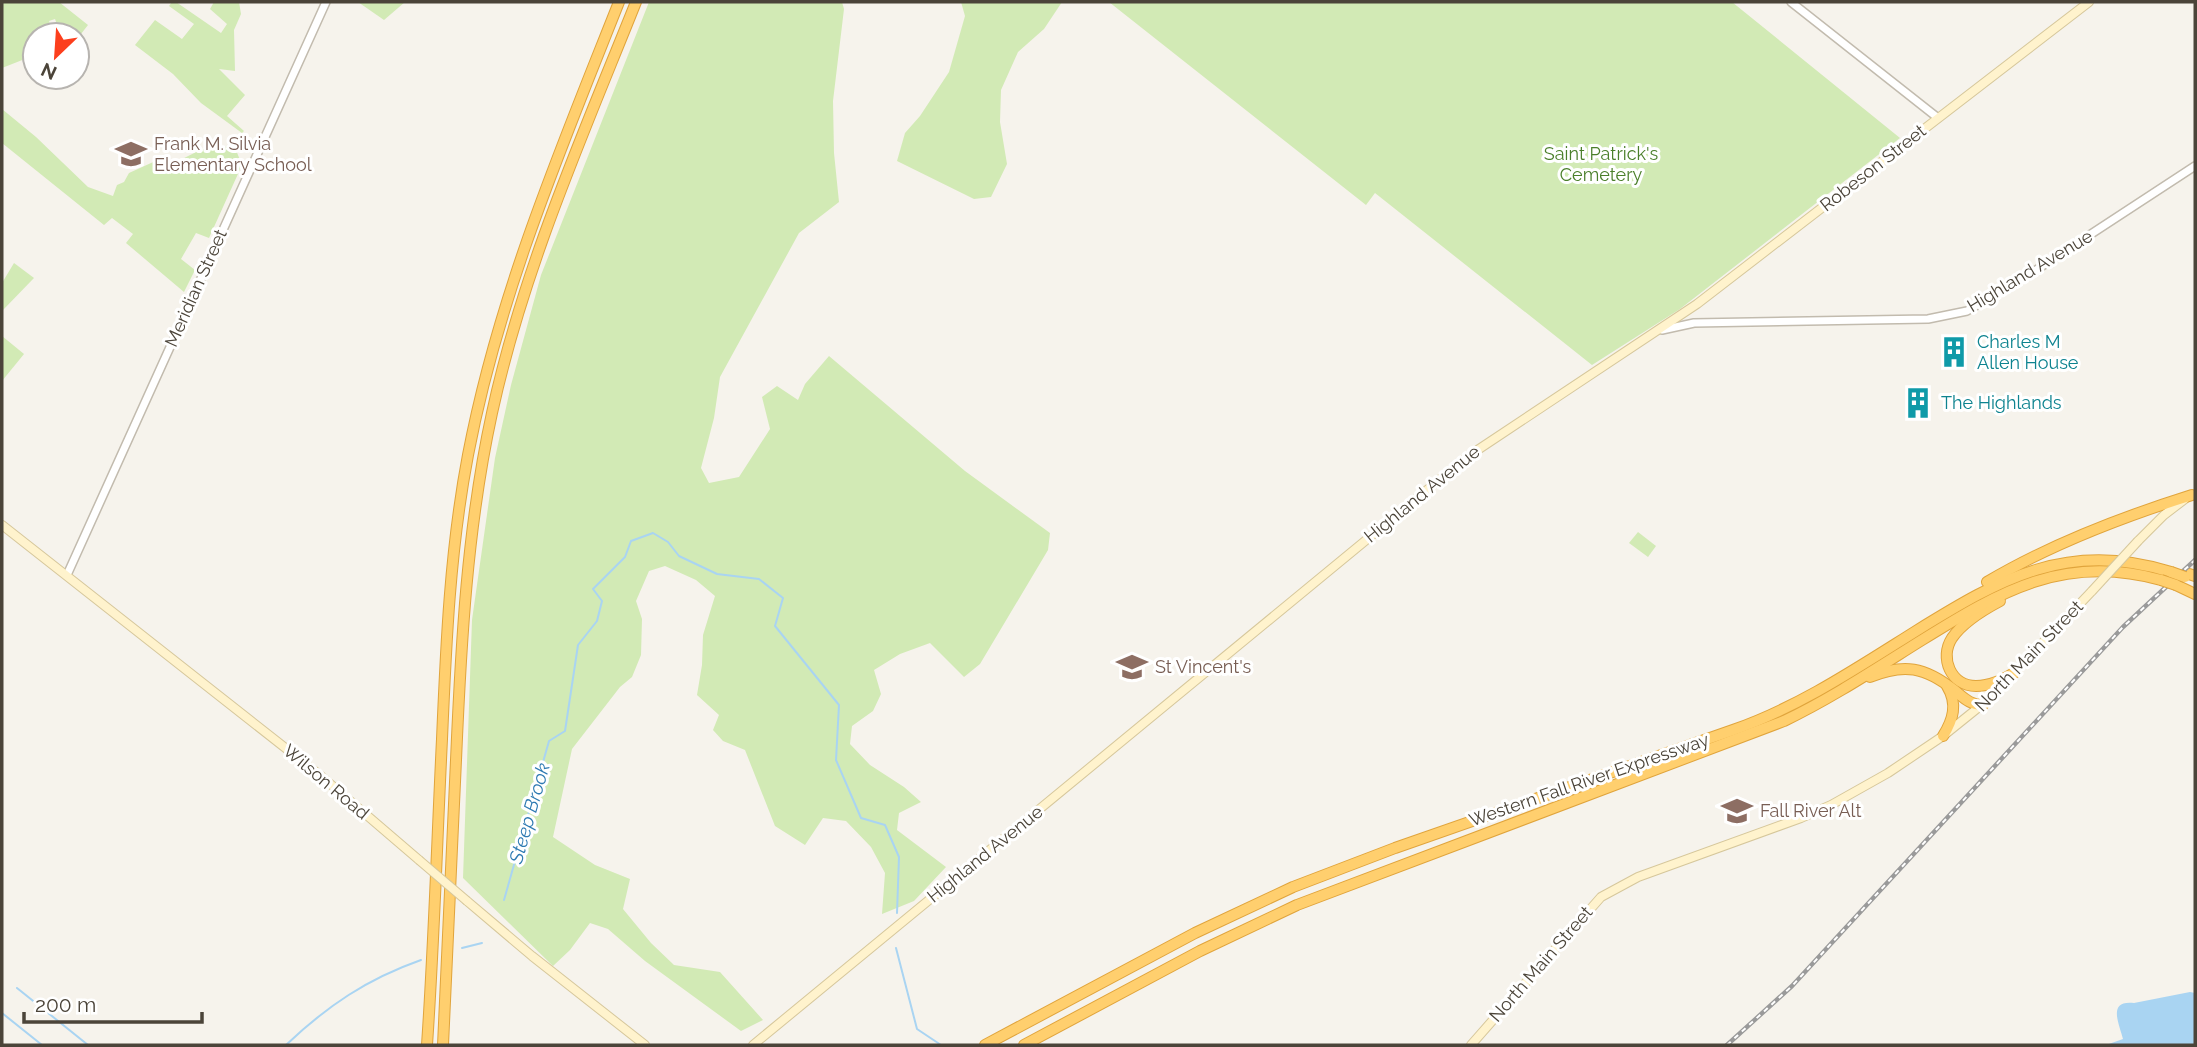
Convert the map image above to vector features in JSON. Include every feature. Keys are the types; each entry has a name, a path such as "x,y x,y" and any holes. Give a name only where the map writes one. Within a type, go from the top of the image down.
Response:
{"highway":[{"path":"427,1045 448,608 468,457 486,372 517,267 619,2"},
{"path":"443,1045 462,629 467,564 479,478 502,371 526,288 555,206 636,2"},
{"path":"1944,614 1978,588 2022,563 2146,510 2194,494"},
{"name":"Western Fall River Expressway","path":"985,1045 1195,933 1293,887 1374,855 1765,718 1824,688 1988,588 2038,569 2091,560 2135,563 2174,570 2191,577"},
{"name":"Western Fall River Expressway","path":"1024,1045 1190,956 1278,914 1378,873 1794,716 1986,601 2016,587 2047,577 2101,571 2122,572 2161,580 2195,594"},
{"path":"1983,705 1957,680 1949,668 1946,657 1951,642 1958,631 1990,606 2047,577"},
{"path":"1831,695 1873,676 1897,669 1920,670 1942,681 1971,703 1983,705"},
{"path":"1957,680 1970,685 1983,685 2002,680 2017,671"},
{"path":"1942,681 1952,695 1954,706 1943,736"}],"main road":[{"name":"Robeson Street","path":"1655,333 1697,304 2089,2"},
{"name":"Highland Avenue","path":"753,1045 1465,458 1655,333"},
{"name":"North Main Street","path":"1471,1045 1590,908 1616,887 1831,805 1888,774 1943,736 1983,705 2017,671 2164,515 2194,494"},
{"name":"Wilson Road","path":"2,525 321,776 532,956 645,1045"}],"street":[{"name":"Meridian Street","path":"67,575 326,2"},
{"path":"1791,2 1938,118"},
{"name":"Highland Avenue","path":"1655,333 1694,323 1928,319 1967,311 2030,274 2195,166"}],"green space":[{"path":"2,2 59,2 83,21 21,21 21,61 2,68"},
{"path":"176,2 221,33 227,24 210,9 214,2 239,2 241,14 234,30 235,71 219,69 245,95 227,116 244,131 242,133 201,103 173,74 135,45 155,20 182,39 194,24 169,6"},
{"path":"358,2 405,2 384,20"},
{"path":"649,2 842,2 844,9 833,101 839,202 799,233 720,377 714,418 701,468 709,483 739,477 770,429 762,397 777,386 798,400 805,384 829,356 965,471 1050,533 1048,550 980,664 964,677 930,643 900,654 874,670 881,694 873,711 852,726 850,744 870,765 904,787 921,802 899,813 897,830 946,867 914,901 882,914 885,873 871,847 846,821 823,818 805,845 775,826 745,750 723,741 713,730 719,715 697,695 703,635 715,596 696,580 665,566 649,571 636,601 642,619 641,655 632,677 620,687 572,749 553,837 595,865 630,879 623,909 651,943 674,965 720,972 763,1020 741,1031 645,961 608,929 590,923 570,950 553,966 463,878 472,620 495,458 511,385 541,275"},
{"path":"961,2 1062,2 1044,29 1018,52 1001,90 1000,122 1007,164 991,197 974,199 897,161 905,133 920,116 949,72 965,16"},
{"name":"Saint Patrick's Cemetery","path":"1109,2 1732,2 1900,138 1680,309 1592,365 1375,193 1366,205"},
{"path":"2,109 36,137 88,187 113,196 117,185 124,182 129,173 162,158 174,163 212,147 236,150 242,165 209,238 196,233 181,259 195,270 184,292 126,243 133,234 112,218 104,225 2,143"},
{"path":"14,263 34,278 2,311 2,283"},
{"path":"2,336 24,354 2,381"},
{"path":"1638,532 1656,546 1648,557 1629,543"}],"water":[{"path":"2195,993 2195,1045 2106,1045 2123,1039 2117,1014 2120,1005"}],"waterway":[{"name":"Steep Brook","path":"504,900 549,741 565,731 578,645 597,621 602,601 593,589 625,557 631,541 653,533 668,542 679,556 717,574 759,579 783,598 775,626 839,705 836,760 861,818 885,825 899,857 897,913"},
{"name":"Steep Brook","path":"462,948 482,943"},
{"name":"Steep Brook","path":"896,948 917,1029 941,1045"},
{"name":"Steep Brook","path":"286,1045 349,995 383,976 421,960"},
{"path":"17,988 88,1045"},
{"name":"Steep Brook","path":"2,1013 42,1045"}],"railway":[{"path":"1727,1045 1792,986 2123,627 2195,560"}],"place":[{"name":"Frank M. Silvia Elementary School","path":"131,154"},
{"name":"Charles M Allen House","path":"1954,352"},
{"name":"The Highlands","path":"1918,403"},
{"name":"St Vincent's","path":"1132,667"},
{"name":"Fall River Alt","path":"1737,811"}]}
